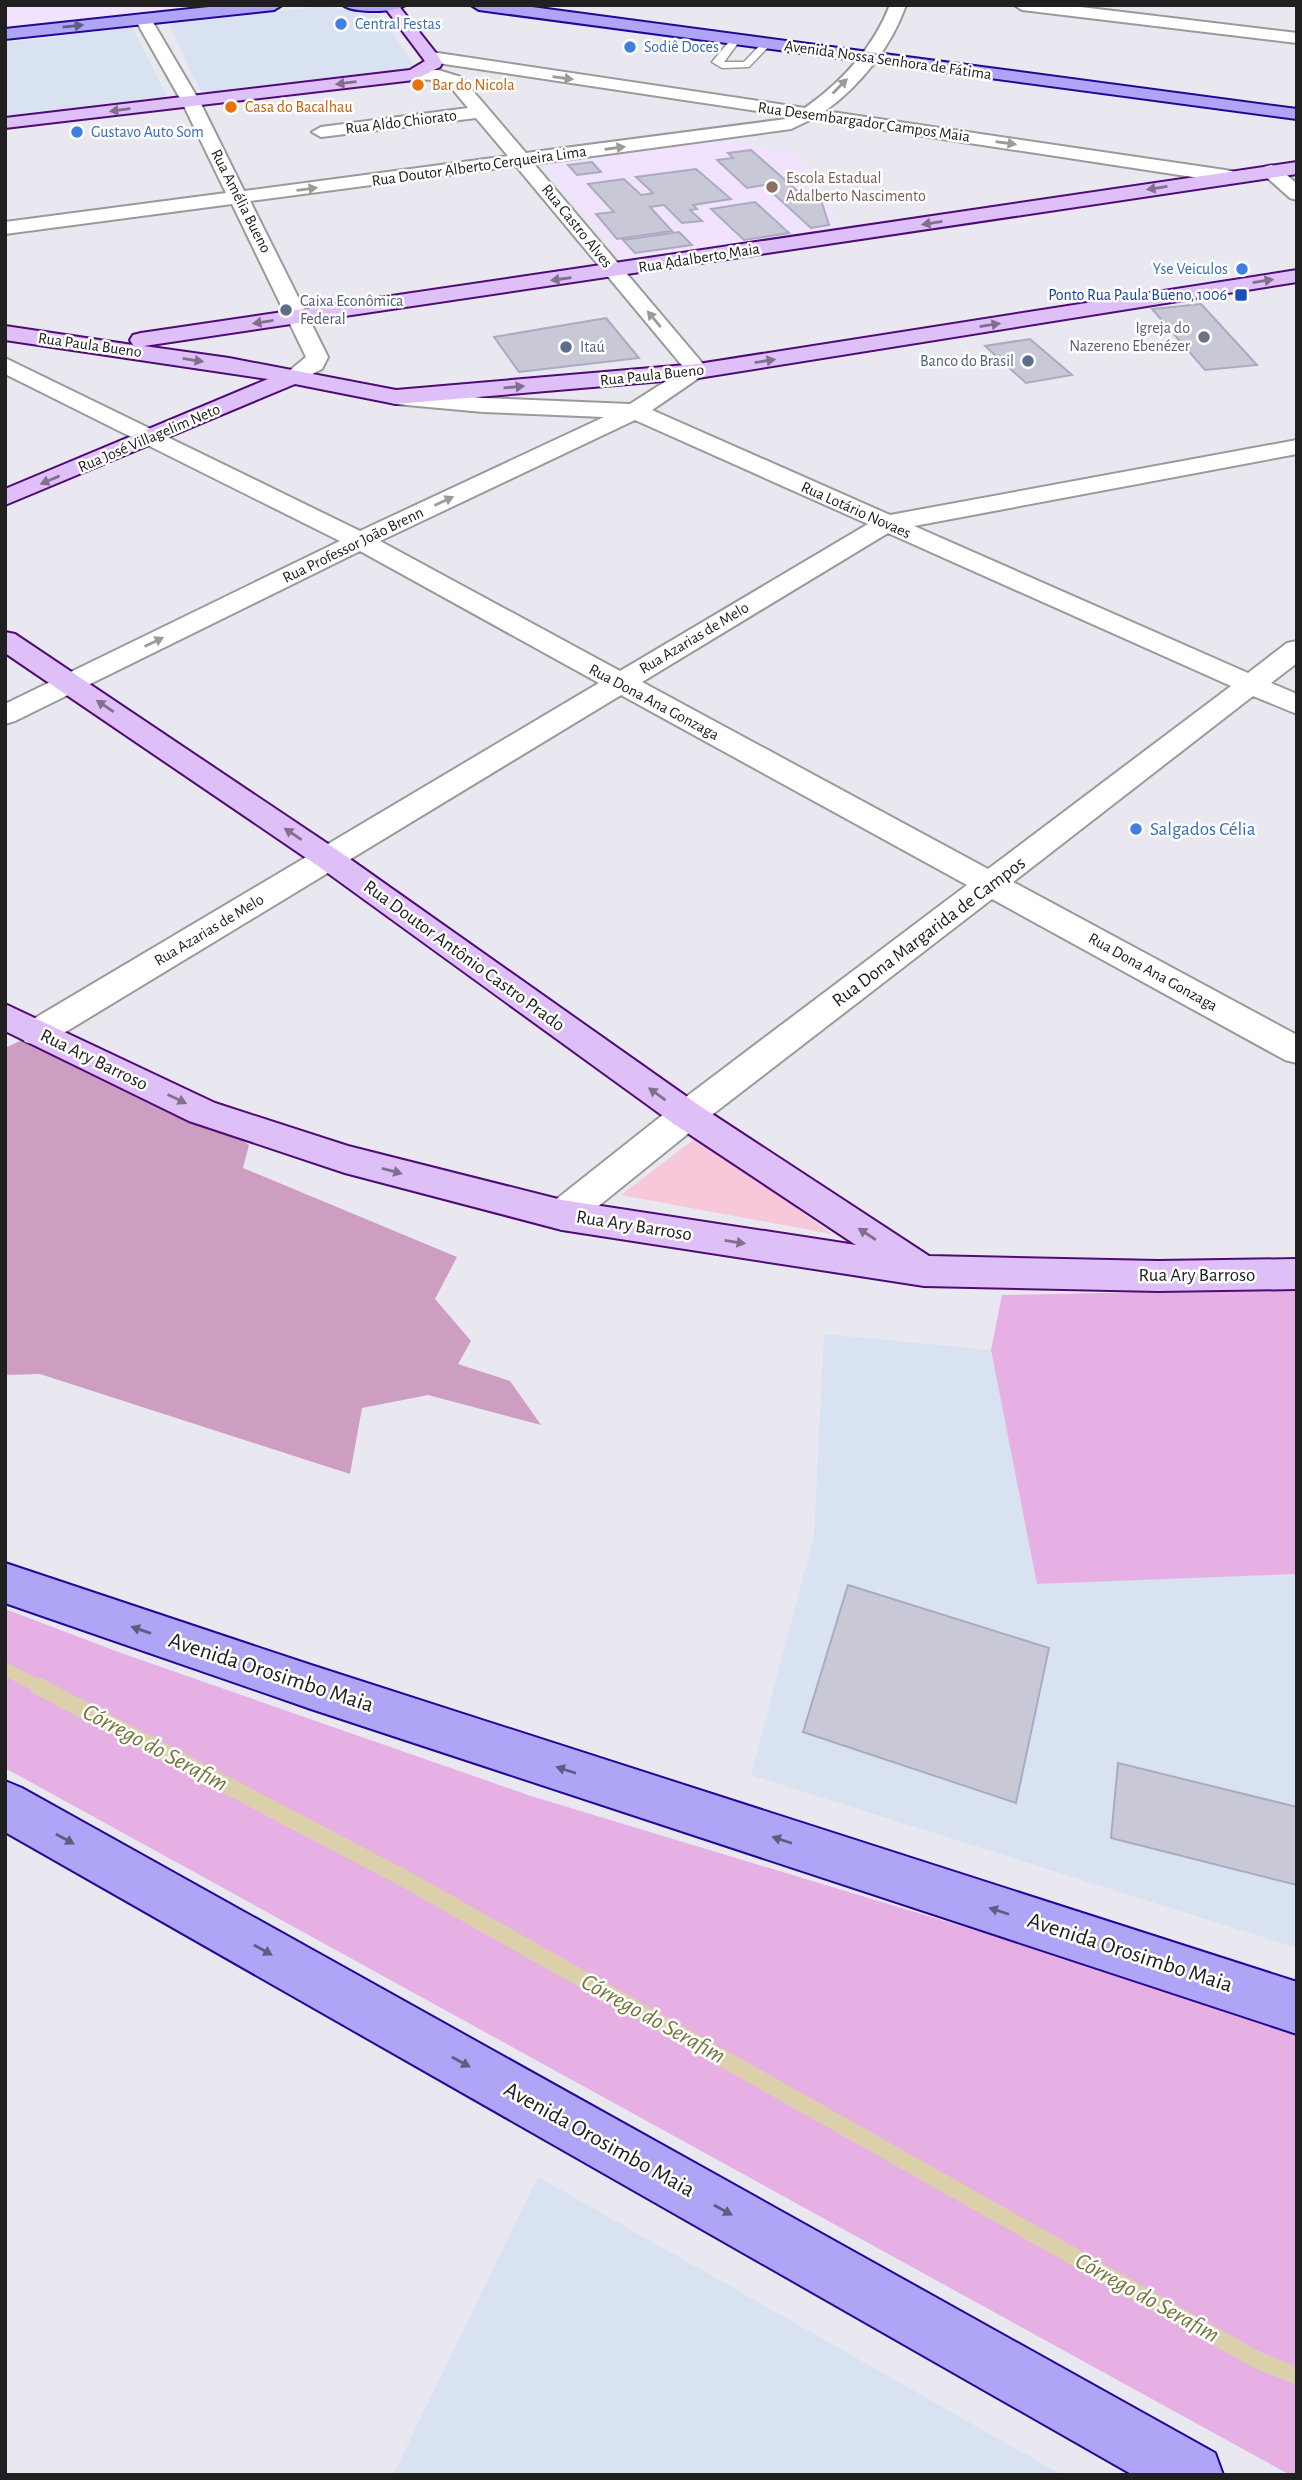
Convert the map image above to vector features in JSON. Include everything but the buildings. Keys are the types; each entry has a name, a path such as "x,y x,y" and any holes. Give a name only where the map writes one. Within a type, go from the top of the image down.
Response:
{"main road":[{"path":"5,34 274,5"},
{"path":"5,123 414,75 434,63 393,6 351,5"},
{"name":"Avenida Nossa Senhora de Fátima","path":"479,5 1297,114"},
{"name":"Rua Adalberto Maia","path":"101,346 1297,168"},
{"name":"Rua Paula Bueno","path":"5,333 293,377 396,397 698,371 1297,276"},
{"name":"Rua José Villagelim Neto","path":"5,498 293,377"},
{"name":"Rua Doutor Antônio Castro Prado","path":"5,640 329,859 687,1115 924,1271"},
{"name":"Rua Ary Barroso","path":"21,1024 202,1112 345,1159 562,1215 924,1271 1158,1276 1297,1274"},
{"name":"Avenida Orosimbo Maia","path":"5,1583 324,1691 1297,2008"},
{"name":"Avenida Orosimbo Maia","path":"5,1805 1193,2475"}],"street":[{"name":"Rua Doutor Alberto Cerqueira Lima","path":"5,228 791,124 811,114 869,57 892,25 898,5"},
{"path":"1022,5 1297,38"},
{"name":"Rua Amélia Bueno","path":"143,19 191,102 317,357 314,364 293,377"},
{"path":"431,57 495,68"},
{"path":"414,75 438,75 455,80 467,71 495,68"},
{"name":"Rua Desembargador Campos Maia","path":"495,68 1232,177"},
{"name":"Rua Castro Alves","path":"455,80 698,371"},
{"name":"Rua Aldo Chiorato","path":"321,132 480,112"},
{"path":"1271,171 1297,194"},
{"path":"5,351 45,338"},
{"name":"Rua Dona Ana Gonzaga","path":"5,365 360,541 618,683 993,883 1297,1051"},
{"name":"Rua Professor João Brenn","path":"5,715 360,541 635,411 698,371"},
{"name":"Rua Lotário Novaes","path":"396,397 483,405 635,411 1297,705"},
{"name":"Rua Azarias de Melo","path":"21,1024 329,859 887,523 1297,447"},
{"name":"Rua Dona Margarida de Campos","path":"562,1215 687,1115 1297,649"}],"lane":[{"path":"736,39 716,62 729,66 746,65 767,43"}],"shaded area":[{"path":"5,5 214,5 5,28"},
{"path":"325,6 381,16 416,68 202,94 169,24"},
{"path":"132,27 169,100 5,119 5,43"},
{"path":"720,140 791,153 826,183 817,192 830,200 837,228 738,244 622,258 542,164"},
{"path":"37,1033 202,1112 249,1145 243,1168 457,1257 435,1299 471,1341 458,1364 510,1381 541,1425 428,1395 362,1408 350,1474 40,1374 5,1375 5,1048"},
{"path":"697,1137 832,1234 621,1195"},
{"path":"1297,1289 1297,1574 1037,1584 991,1350 1002,1295"},
{"path":"824,1334 991,1350 1037,1584 1297,1574 1297,1948 751,1775 814,1536"},
{"path":"5,1609 121,1653 531,1796 1047,1952 1297,2035 1297,2475 1290,2475 5,1768"},
{"path":"538,2177 1062,2475 393,2475"}],"waterway":[{"name":"Córrego do Serafim","path":"5,1669 42,1688"},
{"name":"Córrego do Serafim","path":"38,1686 407,1880 1257,2360 1297,2376"}],"place":[{"name":"Central Festas","path":"341,24"},
{"name":"Sodiê Doces","path":"630,47"},
{"name":"Bar do Nicola","path":"418,85"},
{"name":"Casa do Bacalhau","path":"231,107"},
{"name":"Gustavo Auto Som","path":"77,132"},
{"name":"Escola Estadual Adalberto Nascimento","path":"772,187"},
{"name":"Yse Veiculos","path":"1242,269"},
{"name":"Ponto Rua Paula Bueno, 1006","path":"1241,295"},
{"name":"Caixa Econômica Federal","path":"286,310"},
{"name":"Igreja do Nazereno Ebenézer","path":"1204,337"},
{"name":"Itaú","path":"566,347"},
{"name":"Banco do Brasil","path":"1028,361"},
{"name":"Salgados Célia","path":"1136,829"}]}
